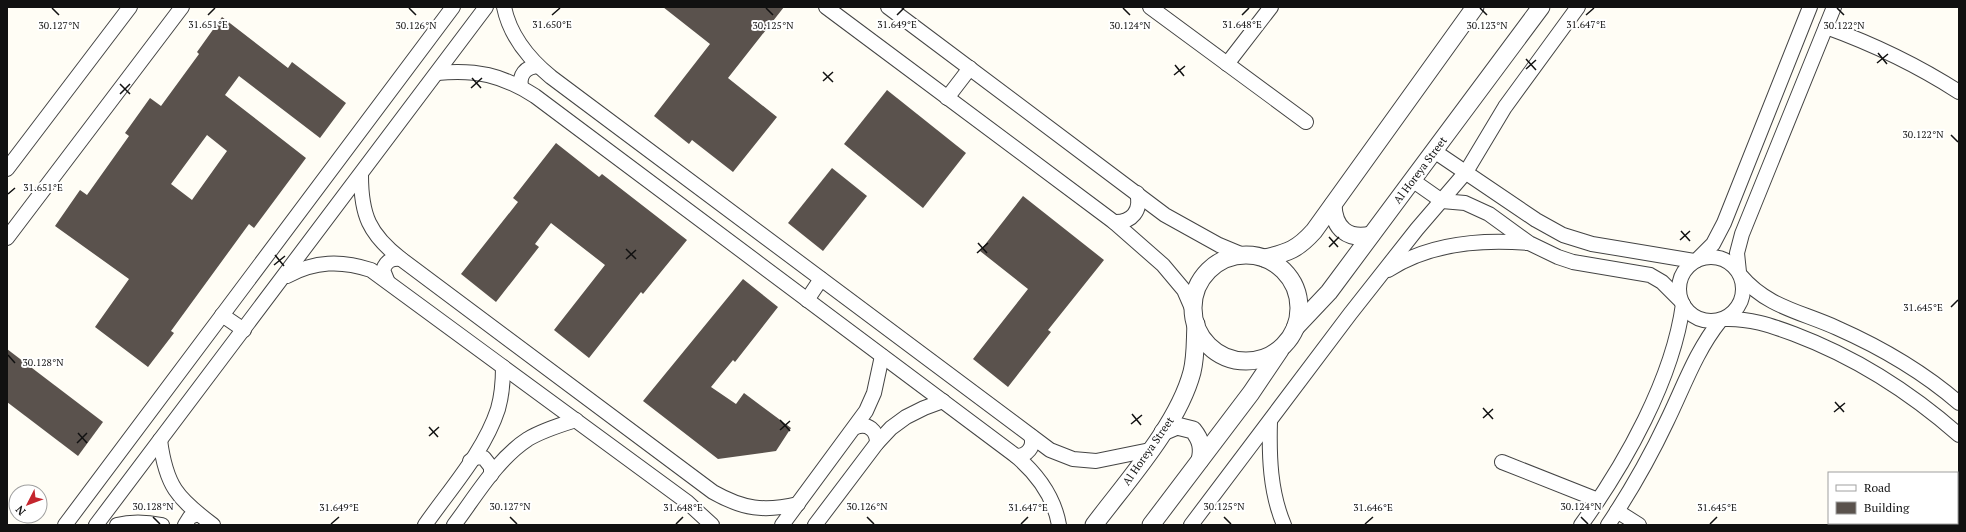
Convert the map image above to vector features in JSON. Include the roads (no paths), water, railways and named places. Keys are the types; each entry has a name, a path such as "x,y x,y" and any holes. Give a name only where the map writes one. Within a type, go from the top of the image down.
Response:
{"street":[{"path":"7,169 130,7"},
{"path":"7,238 182,7"},
{"path":"65,525 453,7"},
{"path":"96,525 486,7"},
{"path":"504,7 512,30 523,49 538,66 1050,450 1072,458 1096,461 1150,450"},
{"path":"826,7 1114,222 1163,265 1184,290 1206,342 1223,355 1233,359 1254,360 1274,352 1283,346"},
{"path":"888,7 1165,216 1219,245 1243,255 1264,258 1284,254 1302,245 1333,205 1475,7"},
{"path":"1150,7 1306,122"},
{"path":"1227,64 1271,7"},
{"name":"Al Horeya Street","path":"1295,328 1329,292 1541,7"},
{"path":"1190,525 1381,274 1466,172 1505,107 1578,7"},
{"path":"1581,525 1602,494 1631,443 1662,383 1676,343 1682,302 1679,292 1681,279 1687,267 1696,261 1713,244 1724,224 1810,7"},
{"path":"1608,525 1654,447 1702,347 1722,320 1731,315 1742,302 1744,285 1740,274 1738,253 1742,234 1834,7"},
{"path":"1826,27 1864,41 1900,58 1959,92"},
{"path":"521,88 520,82 523,72 532,66 538,66"},
{"path":"947,98 970,68"},
{"path":"437,73 459,71 481,73 502,78 521,88 1016,456 1030,468 1042,483 1051,499 1059,525"},
{"path":"1434,151 1536,220 1563,235 1592,244 1696,261 1715,257 1725,259 1733,264 1740,274 1759,294 1769,301 1837,328 1867,343 1924,377 1955,399 1935,414"},
{"path":"361,175 361,196 366,217 375,236 401,260 700,483 728,501 745,506 774,508 798,504"},
{"path":"1412,180 1442,201 1465,203 1489,214 1529,243 1558,257 1573,262 1650,275 1667,286 1694,317 1703,320 1759,322 1819,345 1873,372 1935,414 1959,434"},
{"path":"1114,222 1127,221 1133,217 1139,206 1136,193"},
{"path":"1333,205 1337,224 1344,231 1352,236 1362,237 1371,235"},
{"path":"1381,274 1402,261 1452,245 1503,241 1529,243"},
{"path":"1195,318 1196,292 1206,273 1222,260 1243,255"},
{"path":"387,280 383,270 385,264 389,260 395,258 401,260"},
{"path":"1151,525 1251,393 1295,328 1299,308 1295,287 1282,269 1264,258"},
{"path":"284,277 300,269 318,264 336,262 354,264 371,270 387,280 687,502 712,525"},
{"path":"808,300 821,279"},
{"path":"222,315 244,330"},
{"name":"Al Horeya Street","path":"1094,525 1172,418 1192,372 1195,348 1195,318"},
{"path":"782,525 856,427 866,411 874,393 882,356"},
{"path":"424,525 470,461 491,427 498,408 502,387 503,367"},
{"path":"815,525 877,443 891,428 906,416 943,401"},
{"path":"454,525 491,475 508,456 528,439 551,428 576,420"},
{"path":"1270,421 1269,455 1274,490 1284,525"},
{"path":"856,427 865,426 873,430 876,434 877,443"},
{"path":"1163,432 1177,426 1193,430 1201,444 1202,452 1200,460"},
{"path":"1016,456 1024,455 1031,449 1031,436"},
{"path":"160,440 163,463 170,483 182,500 213,525"},
{"path":"470,461 477,457 484,458 491,467 491,475"},
{"path":"1502,462 1602,494 1621,505 1639,525"},
{"path":"687,502 695,502 701,497 703,490 700,483"},
{"path":"184,525 190,517 198,514"},
{"path":"117,525 146,522 162,525"}]}
